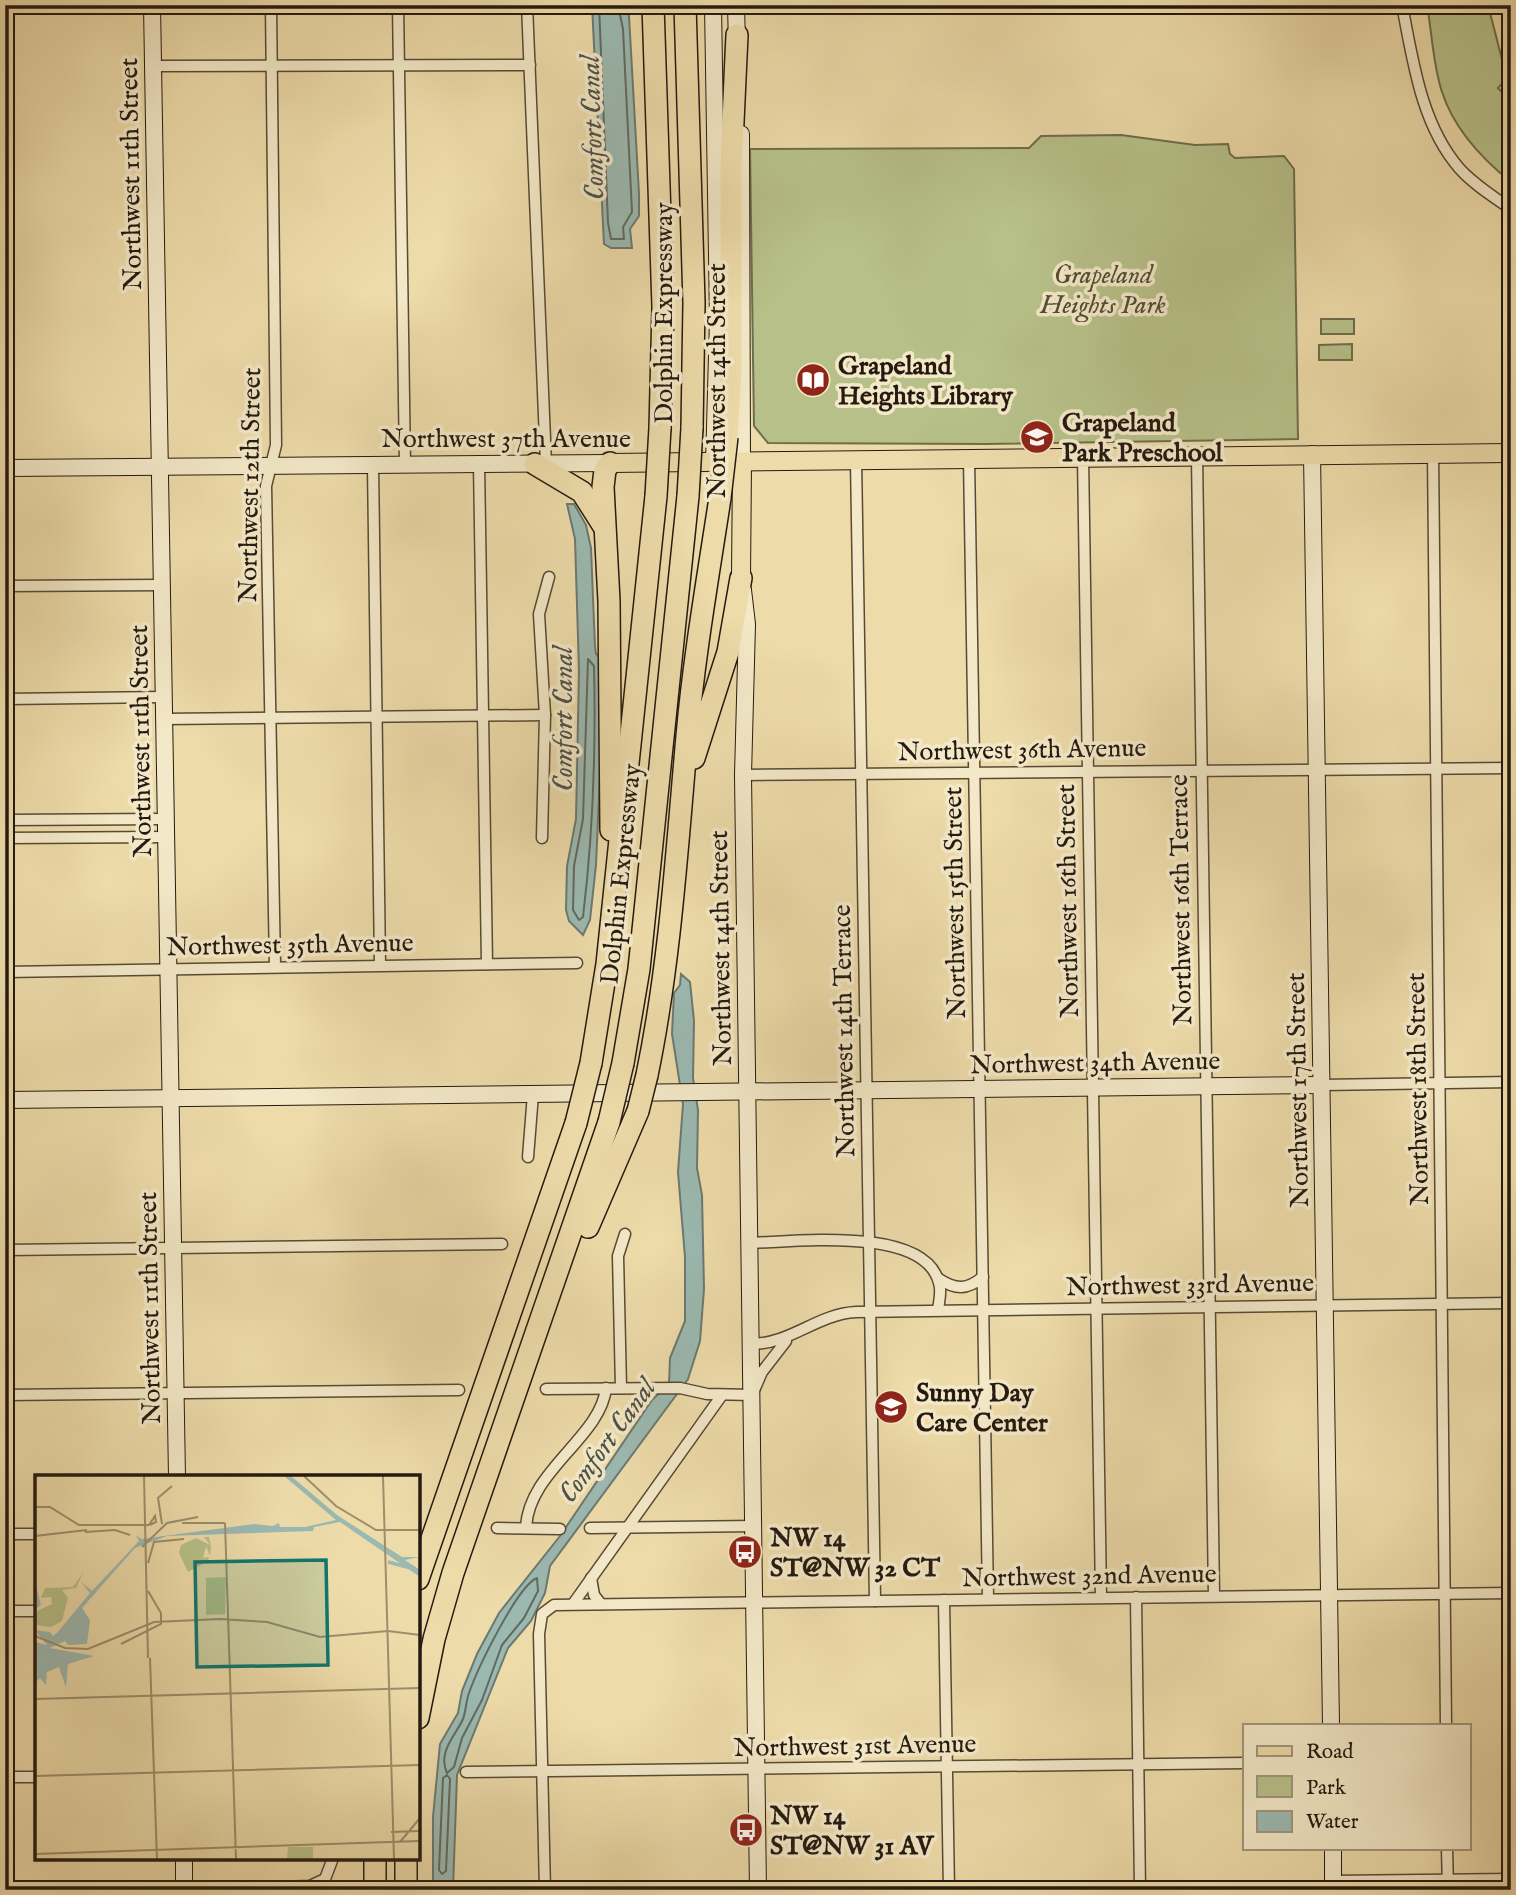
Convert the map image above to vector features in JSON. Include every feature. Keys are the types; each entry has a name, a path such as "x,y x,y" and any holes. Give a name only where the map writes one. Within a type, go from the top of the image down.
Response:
{"highway":[{"name":"Dolphin Expressway","path":"420,1573 576,1123 604,995 656,496 660,428 663,306 653,5"},
{"name":"Dolphin Expressway","path":"420,1708 434,1639 453,1573 609,1122 623,1063 639,969 688,496 692,428 694,303 685,5"},
{"path":"531,1349 638,1111 661,995 685,783 692,692 727,437 731,370 731,165 737,35"},
{"path":"610,463 604,476 604,527 614,909"},
{"path":"541,464 582,492 604,527"},
{"path":"685,783 728,652 741,578"},
{"path":"374,1860 375,1890"},
{"path":"406,1860 407,1890"}],"main road":[{"name":"Northwest 37th Avenue","path":"610,463 1511,453"},
{"name":"Northwest 14th Street","path":"741,578 742,463"}],"street":[{"name":"Northwest 11th Street","path":"152,5 177,1475"},
{"name":"Northwest 12th Street","path":"271,5 276,432 272,466 266,486 275,966"},
{"path":"398,5 405,464"},
{"path":"527,5 541,464"},
{"name":"Northwest 14th Street","path":"713,5 718,370 714,463"},
{"name":"Northwest 14th Street","path":"736,5 743,164 742,463"},
{"path":"1402,5 1420,90 1434,130 1459,169 1511,209"},
{"path":"152,66 530,65"},
{"name":"Northwest 18th Street","path":"1433,453 1446,1724"},
{"name":"Northwest 17th Street","path":"1312,454 1331,1724"},
{"name":"Northwest 16th Terrace","path":"1197,456 1214,1596"},
{"name":"Northwest 16th Street","path":"1083,457 1101,1597"},
{"name":"Northwest 15th Street","path":"969,459 988,1599"},
{"name":"Northwest 14th Terrace","path":"856,460 875,1601"},
{"name":"Northwest 37th Avenue","path":"5,468 610,463"},
{"path":"479,464 487,964"},
{"path":"373,465 380,964"},
{"path":"542,838 545,715 540,614 549,577"},
{"name":"Northwest 14th Street","path":"741,578 747,617 743,775 758,1890"},
{"path":"5,586 161,585"},
{"path":"5,699 164,697"},
{"path":"164,719 545,715"},
{"name":"Northwest 36th Avenue","path":"743,775 1511,768"},
{"path":"5,820 166,819"},
{"path":"5,838 166,837"},
{"name":"Northwest 35th Avenue","path":"5,972 577,963"},
{"name":"Northwest 34th Avenue","path":"171,1098 1511,1082"},
{"path":"528,1157 533,1094"},
{"path":"5,1100 171,1098"},
{"path":"621,1388 618,1256 625,1234"},
{"path":"749,1243 869,1241 910,1253 932,1269 939,1279 959,1288 968,1287 983,1277"},
{"path":"5,1251 502,1244"},
{"path":"938,1310 939,1279"},
{"name":"Northwest 33rd Avenue","path":"788,1339 827,1316 870,1311 1511,1303"},
{"path":"751,1345 788,1339"},
{"path":"546,1389 680,1388 722,1395 752,1395 762,1372 788,1339"},
{"path":"526,1528 530,1503 577,1438 598,1414 606,1388"},
{"path":"5,1395 459,1390"},
{"path":"573,1604 722,1395"},
{"path":"590,1528 755,1526"},
{"path":"497,1528 560,1529"},
{"path":"5,1534 35,1534"},
{"path":"591,1578 594,1595 601,1604"},
{"name":"Northwest 32nd Avenue","path":"543,1771 539,1634 544,1611 554,1605 1511,1593"},
{"path":"1136,1597 1140,1890"},
{"path":"944,1600 949,1890"},
{"path":"5,1611 35,1611"},
{"name":"Northwest 31st Avenue","path":"466,1772 1243,1763"},
{"path":"543,1771 545,1890"},
{"path":"5,1777 35,1777"},
{"path":"1333,1850 1333,1886 1448,1885 1511,1879"},
{"path":"1447,1850 1448,1885"},
{"path":"184,1860 186,1890 305,1886 321,1882 328,1875 332,1860"}],"green space":[{"path":"1427,5 1488,5 1504,67 1511,75 1498,88 1511,101 1511,182 1470,142 1447,106 1437,71"},
{"name":"Grapeland Heights Park","path":"1121,135 1195,145 1228,144 1230,154 1235,158 1284,156 1294,169 1298,439 986,444 768,443 754,426 750,149 1029,148 1041,136"},
{"path":"1321,319 1354,319 1354,334 1321,334"},
{"path":"1352,344 1352,360 1319,360 1319,345"}],"water":[{"path":"592,5 625,5 629,16 639,194 639,216 630,229 632,248 611,248 604,244"},
{"path":"567,504 574,504 586,525 591,548 595,647 596,654 600,657 601,750 596,865 590,920 583,935 569,921 566,910 567,866 576,819 579,671 575,539"},
{"path":"681,974 690,982 694,1021 693,1078 698,1110 697,1168 702,1195 704,1289 700,1341 688,1379 550,1566 545,1593 531,1621 508,1648 457,1775 453,1890 433,1890 433,1817 440,1744 458,1713 462,1691 477,1654 499,1613 560,1536 652,1400 669,1384 670,1358 685,1321 685,1257 678,1172 683,1104 672,1034 674,993 680,985"}],"place":[{"name":"Grapeland Heights Library","path":"813,380"},
{"name":"Grapeland Park Preschool","path":"1037,437"},
{"name":"Sunny Day Care Center","path":"891,1407"},
{"name":"NW 14 ST@NW 32 CT","path":"745,1552"},
{"name":"NW 14 ST@NW 31 AV","path":"746,1830"}],"water label":[{"name":"Comfort Canal","path":"591,128"},
{"name":"Comfort Canal","path":"562,719"},
{"name":"Comfort Canal","path":"606,1440"}]}
